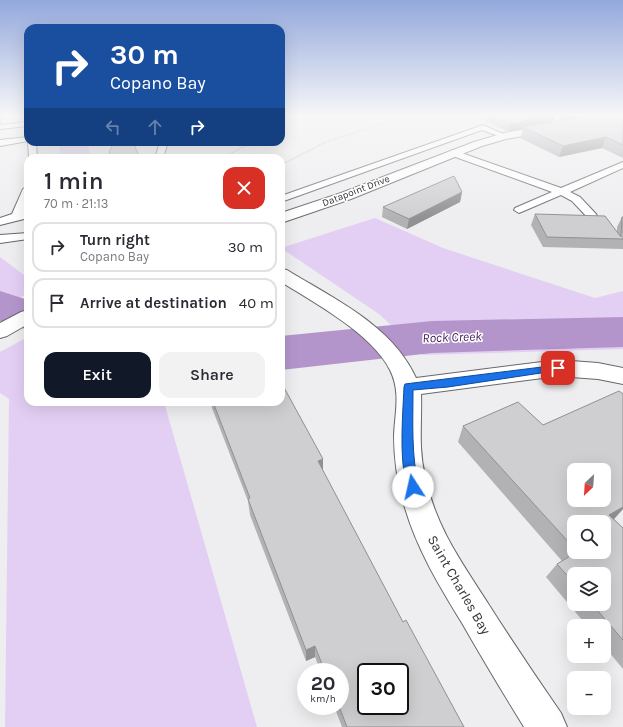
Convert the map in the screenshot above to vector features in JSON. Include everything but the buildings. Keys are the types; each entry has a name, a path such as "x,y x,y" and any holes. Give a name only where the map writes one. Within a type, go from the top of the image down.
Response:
{"street":[{"name":"Datapoint Drive","path":"285,214 369,186 462,150"},
{"name":"Saint Charles Bay","path":"285,277 351,318 394,356 402,370 408,387 407,435 411,477 418,507 431,541 511,672 547,727"},
{"path":"0,331 24,318"},
{"path":"408,387 558,368 598,371 623,376"}],"lane":[{"path":"285,198 419,150"},
{"path":"453,153 562,192 576,199 592,216"},
{"path":"519,210 623,166"},
{"path":"346,177 369,186"},
{"path":"0,222 22,216"},
{"path":"0,239 24,237"}],"path":[{"path":"285,164 295,160 313,150"}],"shaded area":[{"path":"59,150 89,150 90,154 60,154"},
{"path":"375,218 443,248 595,298 623,291 623,349 423,355 379,314 285,251 285,247"},
{"path":"0,257 24,275 24,295 0,309"},
{"path":"24,339 24,406 165,406 257,727 5,727 9,399 0,393 0,352"}],"waterway":[{"name":"Rock Creek","path":"0,305 24,314"},
{"name":"Rock Creek","path":"285,353 432,337 623,332"}],"route":[{"path":"413,487 407,435 408,387 558,368"}]}
